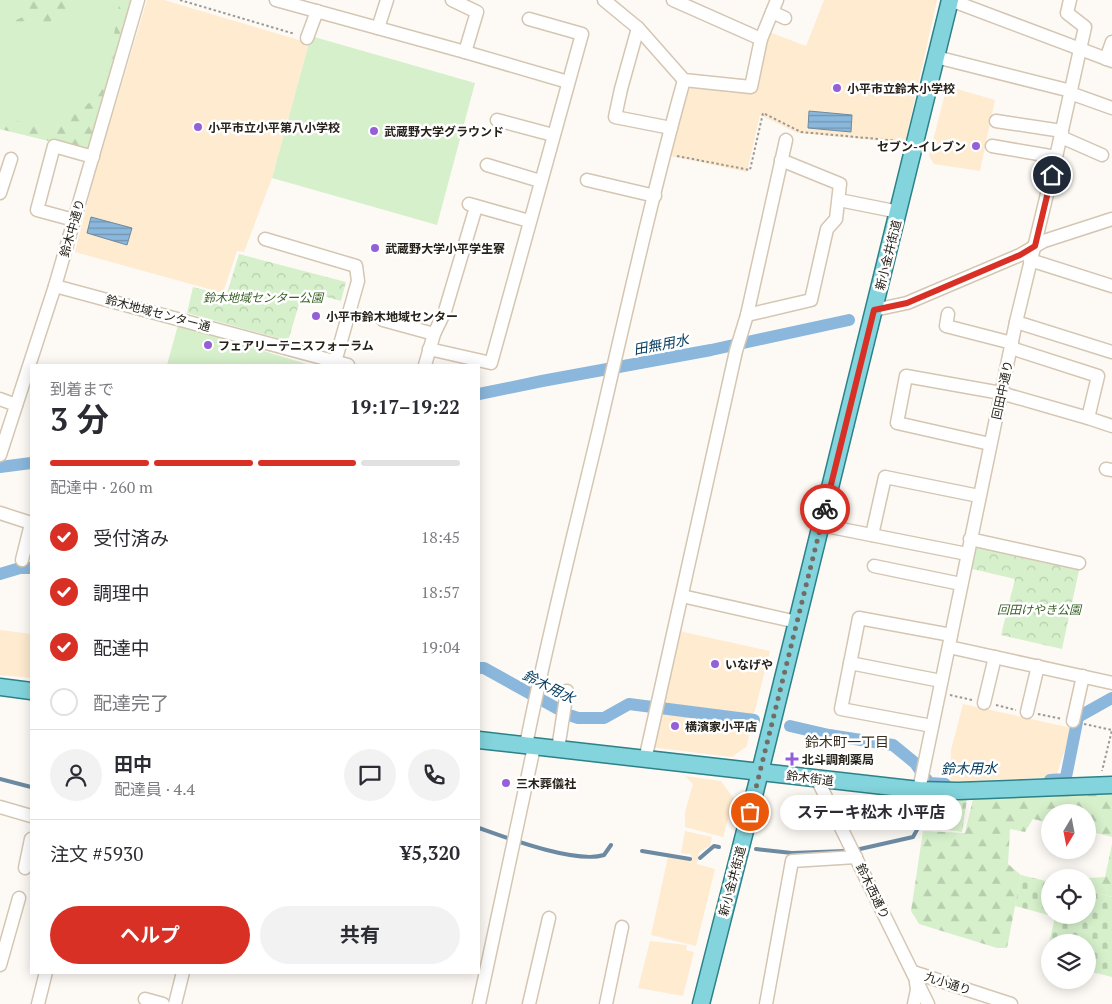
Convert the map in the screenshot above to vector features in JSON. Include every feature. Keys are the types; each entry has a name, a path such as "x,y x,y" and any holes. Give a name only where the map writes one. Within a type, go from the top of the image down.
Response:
{"main road":[{"name":"新小金井街道","path":"701,1004 899,212 950,0"},
{"path":"0,687 30,691"},
{"name":"鈴木街道","path":"480,740 817,779 921,778 958,791 1105,785"}],"street":[{"name":"鈴木中通り","path":"1,451 55,286 138,0"},
{"path":"276,0 568,82"},
{"path":"378,28 387,0"},
{"path":"452,0 477,12 465,52"},
{"path":"604,0 638,28 684,80 751,87 761,39 777,0"},
{"path":"673,0 761,39"},
{"path":"950,0 1109,60 1112,42"},
{"name":"回田中通り","path":"921,778 1016,322 1085,27 1067,13 1070,0"},
{"path":"307,38 317,12"},
{"path":"772,12 785,18"},
{"path":"429,349 491,364 582,34 529,19"},
{"path":"638,28 615,117 671,128"},
{"path":"936,57 1071,92 1112,108"},
{"path":"481,1004 515,833 530,746 536,696 614,364 684,80"},
{"path":"497,120 553,136"},
{"path":"996,121 1061,134 1102,154"},
{"path":"645,760 786,140"},
{"path":"74,220 37,210 54,146 93,157"},
{"path":"992,146 1056,157"},
{"path":"0,193 11,159"},
{"path":"747,315 810,300 827,229 836,219 840,184 781,160"},
{"path":"487,165 540,181"},
{"path":"587,181 655,196"},
{"path":"839,200 899,212"},
{"path":"425,364 434,334 445,311 473,205 529,221"},
{"path":"874,310 907,303 1020,255 1044,241 1112,219"},
{"path":"264,239 356,266 358,281 335,362"},
{"path":"1030,260 1112,286"},
{"name":"鈴木地域センター通","path":"55,286 344,364"},
{"path":"948,314 946,326 1011,345 1098,376 1088,418"},
{"path":"383,320 434,334"},
{"path":"1016,322 1112,352"},
{"path":"990,444 897,423 906,376 1001,393 1112,426"},
{"path":"0,400 16,405"},
{"path":"872,535 885,477 979,496"},
{"path":"0,513 30,524"},
{"path":"821,525 967,554"},
{"path":"970,539 1079,563"},
{"path":"22,560 29,541"},
{"path":"874,566 961,584"},
{"path":"682,596 797,622"},
{"path":"932,726 841,709 860,618 950,641 995,657 1112,683"},
{"path":"984,703 995,657"},
{"path":"850,663 940,687"},
{"path":"1028,712 1038,666"},
{"path":"1076,722 1083,676"},
{"path":"558,750 567,690"},
{"name":"鈴木西通り","path":"817,779 928,1004"},
{"path":"0,807 30,816"},
{"path":"25,868 30,844"},
{"path":"766,1004 792,861 856,857"},
{"path":"0,965 6,921 19,898"},
{"path":"529,1004 550,918"},
{"path":"606,1004 622,927"},
{"path":"38,1004 46,974"},
{"path":"175,1004 182,974"},
{"path":"914,976 917,990 914,1004"},
{"name":"九小通り","path":"914,976 1011,1004"},
{"path":"145,1000 163,1004"}],"path":[{"path":"180,0 307,38"},
{"path":"940,687 984,703 1112,730 1105,785"}],"shaded area":[{"name":"小平市立小平第八小学校","path":"147,0 164,0 309,43 272,178 244,252 237,251 223,293 75,252 95,173"},
{"name":"小平市立鈴木小学校","path":"824,0 937,0 905,143 797,133 760,115 747,172 670,156 689,85 755,91 765,41 769,32 806,46"},
{"path":"947,86 995,100 980,171 934,164 929,156"},
{"path":"0,630 30,634 30,678 0,675"},
{"path":"679,631 770,651 753,718 663,706"},
{"path":"963,704 1072,728 1056,777 950,782 951,750"},
{"path":"659,710 751,724 747,746 732,757 650,747"},
{"path":"685,776 721,781 734,799 723,837 685,827 685,812 693,784"},
{"path":"685,831 712,837 710,846 699,852 697,864 715,869 696,946 651,935 668,857 691,861 691,854 681,853"},
{"path":"650,941 687,945 686,950 694,952 683,996 638,988"}],"green space":[{"path":"0,0 135,0 90,151 0,129"},
{"path":"30,0 76,0 74,10 59,11 46,27 29,26 14,34 10,30 14,21 29,14"},
{"path":"121,0 135,0 90,151 0,129 0,118 28,123 60,124 96,98 103,87"},
{"name":"武蔵野大学グラウンド","path":"311,36 475,83 437,225 272,178"},
{"name":"鈴木地域センター公園","path":"239,254 346,282 341,301 309,292 302,294 288,341 187,313 193,287 224,295 227,293"},
{"name":"フェアリーテニスフォーラム","path":"178,325 307,364 167,364"},
{"name":"回田けやき公園","path":"975,544 1080,566 1062,649 1001,635 1015,579 968,568"},
{"path":"1112,794 1112,837 1096,833 1096,804 1041,804 1041,821 1033,819 1025,832 1010,829 1008,864 1021,875 1007,948 997,948 919,924 911,911 923,831 965,833 973,799"},
{"path":"961,798 967,799 962,832 922,826 924,807 928,804 945,800 960,801"},
{"path":"1112,844 1112,897 1096,893 1096,878 1105,877"},
{"path":"1021,875 1041,880 1041,913 1015,906"},
{"path":"1096,893 1112,897 1112,977 1096,973 1096,934 1051,934 1053,924 1096,924"}],"water":[{"path":"809,111 852,115 851,132 808,128"},
{"path":"91,217 132,228 127,245 87,233"}],"waterway":[{"name":"田無用水","path":"480,394 711,350 849,320"},
{"name":"田無用水","path":"0,467 30,463"},
{"name":"鈴木用水","path":"0,574 20,568 30,568"},
{"name":"鈴木用水","path":"480,668 484,668 569,715 578,718 604,718 629,704 754,720"},
{"name":"鈴木用水","path":"1050,780 1065,779 1066,777 1078,717 1112,698"},
{"name":"鈴木用水","path":"790,726 829,735 893,745 915,763 929,783 945,784"},
{"path":"0,779 30,787"},
{"path":"860,849 913,837 918,828 921,807 933,798"},
{"path":"480,828 542,849 577,856 592,857 604,855 611,845"},
{"path":"700,858 714,846 719,847"},
{"path":"756,849 792,853 845,851"},
{"path":"642,851 690,859"}],"way so far":[{"path":"750,812 825,509"}],"place":[{"name":"小平市立鈴木小学校","path":"837,88"},
{"name":"小平市立小平第八小学校","path":"198,127"},
{"name":"武蔵野大学グラウンド","path":"374,131"},
{"name":"セブン-イレブン","path":"976,146"},
{"name":"武蔵野大学小平学生寮","path":"375,248"},
{"name":"小平市鈴木地域センター","path":"316,316"},
{"name":"フェアリーテニスフォーラム","path":"208,345"},
{"name":"いなげや","path":"715,664"},
{"name":"横濱家小平店","path":"675,726"},
{"name":"北斗調剤薬局","path":"792,759"},
{"name":"三木葬儀社","path":"506,783"},
{"name":"ステーキ松木 小平店","path":"750,812"}],"district":[{"name":"鈴木町一丁目","path":"847,741"}],"route":[{"path":"825,509 874,310 907,303 1020,255 1035,246 1052,175"}]}
